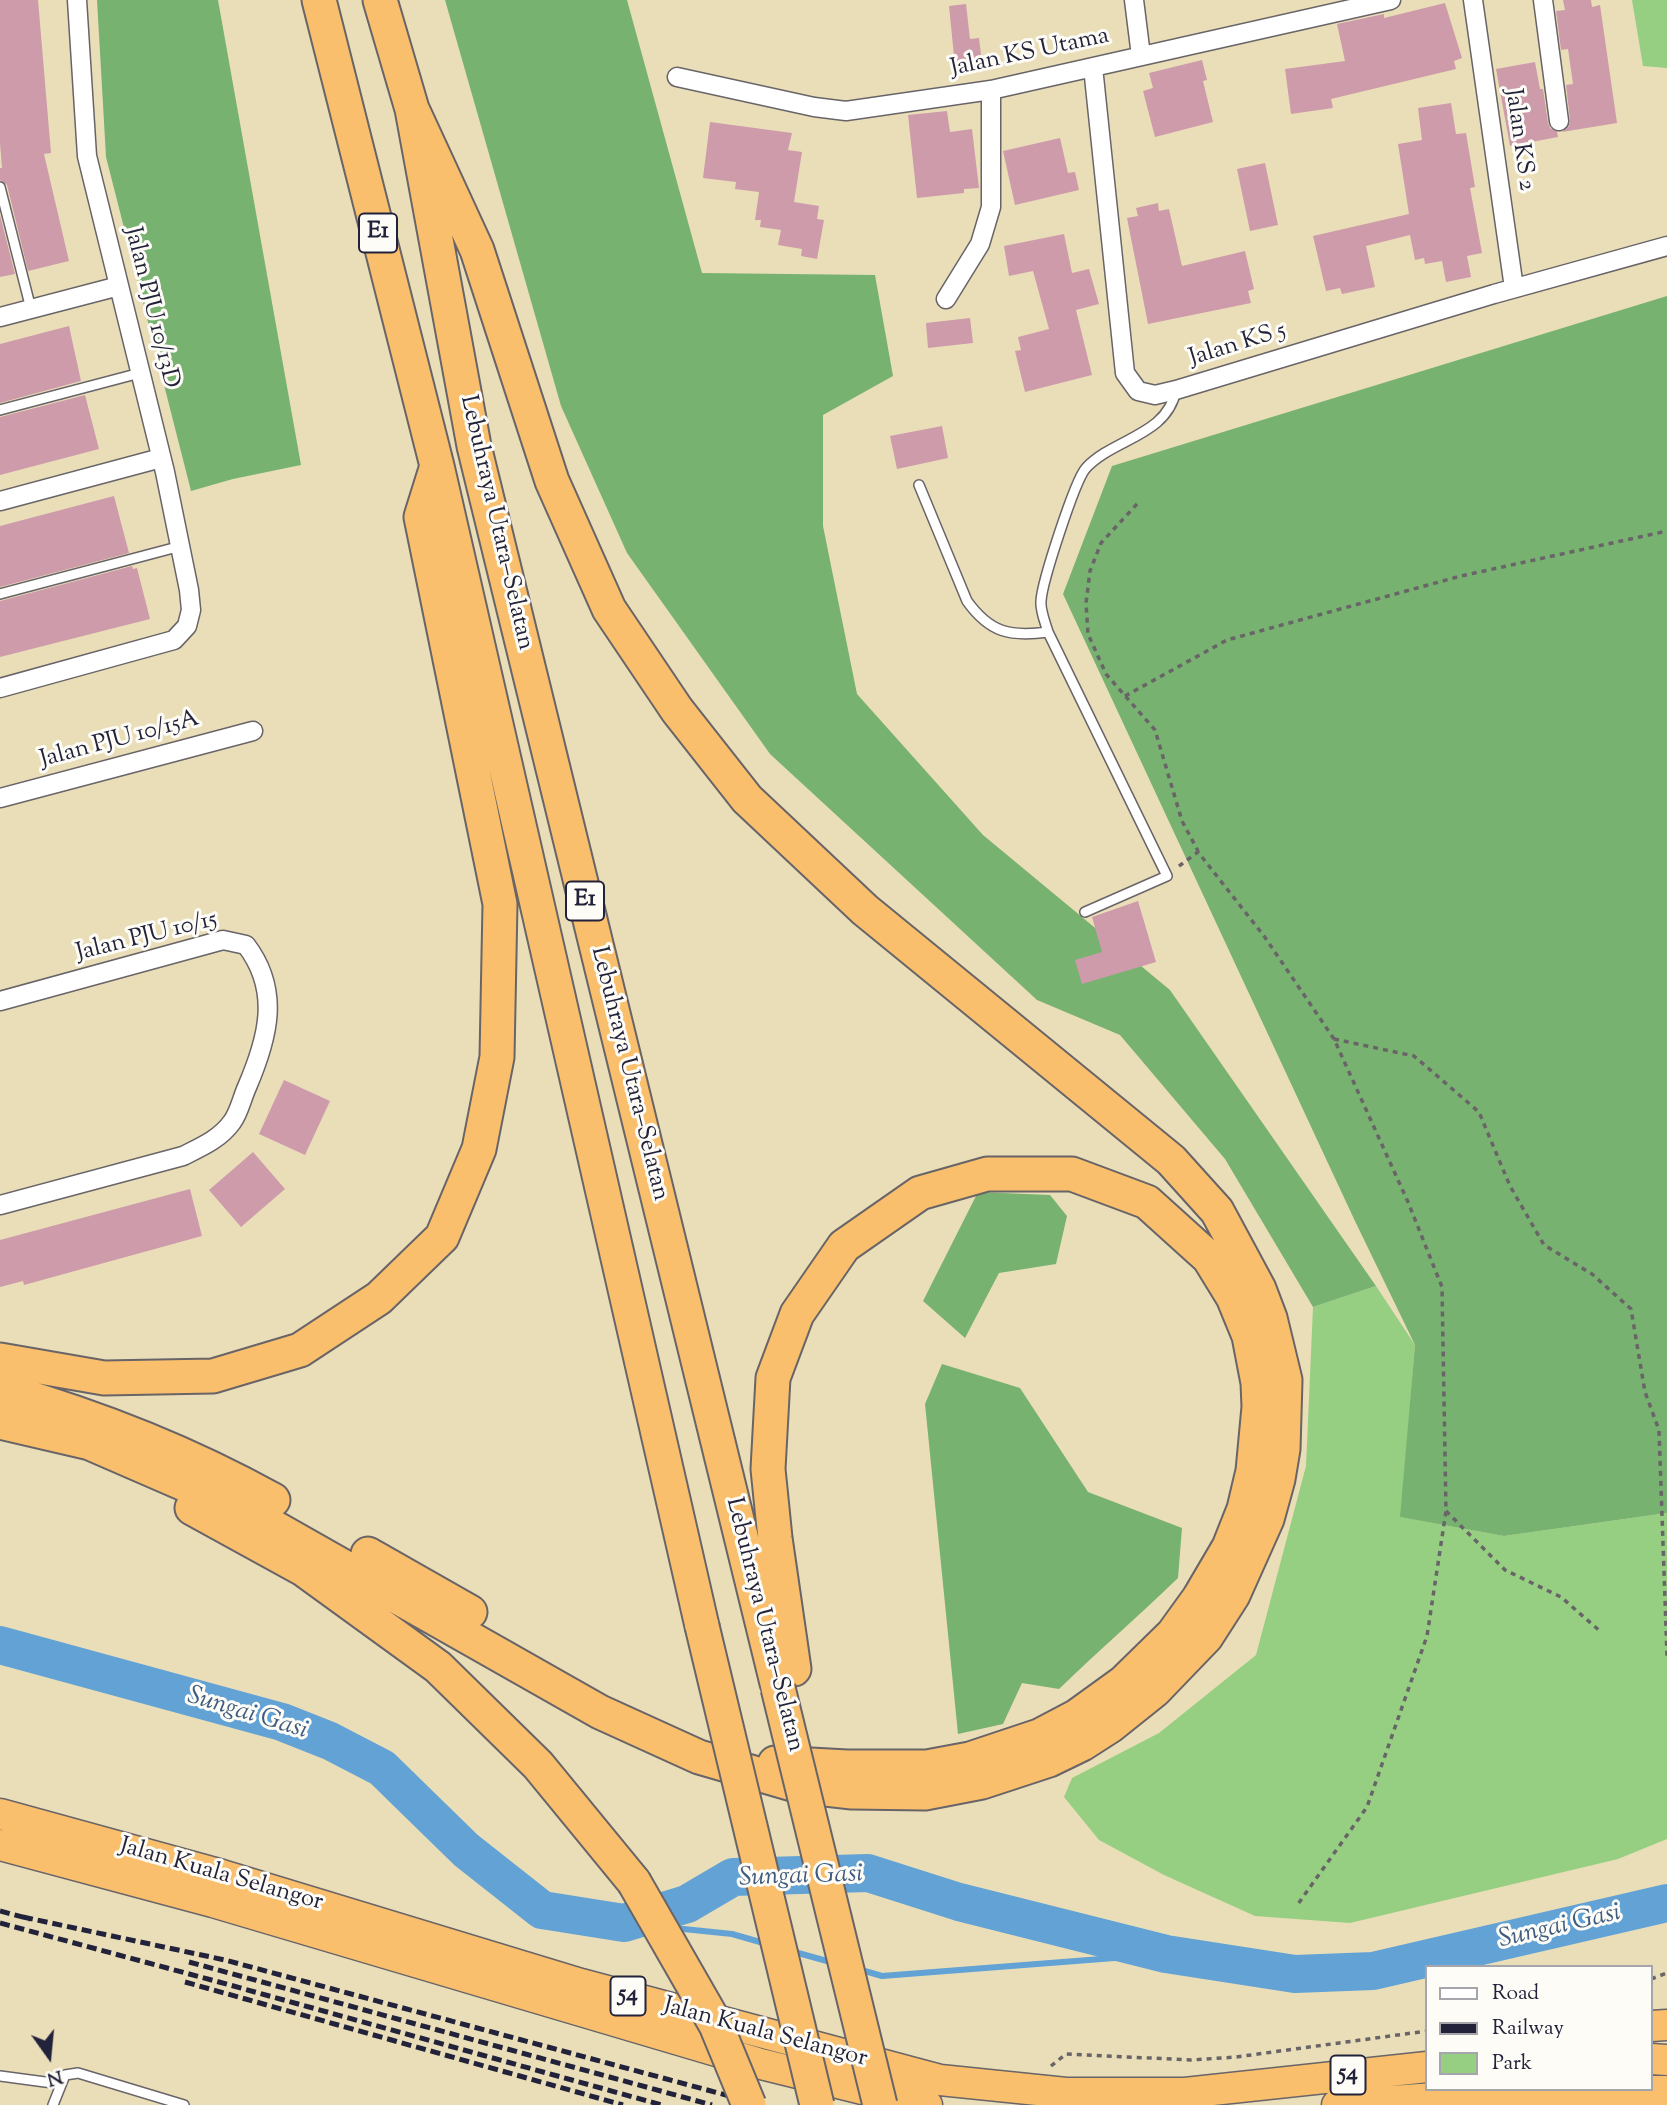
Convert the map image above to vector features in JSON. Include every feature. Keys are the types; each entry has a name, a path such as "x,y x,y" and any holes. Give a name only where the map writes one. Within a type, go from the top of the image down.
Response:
{"highway":[{"name":"Lebuhraya Utara–Selatan","path":"319,0 437,466 702,1626 817,2105"},
{"name":"Lebuhraya Utara–Selatan","path":"380,0 412,109 474,446 786,1679 814,1837 880,2105"},
{"path":"0,1424 90,1443 242,1509 600,1712 699,1758 799,1786 852,1792 925,1793 982,1782 1049,1760 1110,1726 1155,1690 1206,1637 1233,1595 1267,1519 1283,1449 1285,1380 1270,1318 1259,1289 1217,1211 1171,1160 865,910 747,799 677,710 609,609 557,494 477,250 412,109"},
{"path":"0,1360 104,1378 213,1376 300,1350 379,1298 442,1237 479,1149 497,1058 500,904 421,517 437,466"},
{"path":"0,1389 49,1403 179,1452 266,1496 567,1669 689,1732 769,1762 927,1768 970,1759 1039,1737 1077,1716 1124,1682 1185,1619 1216,1572 1239,1521 1253,1471 1259,1407 1258,1383 1249,1336 1233,1297 1209,1258 1147,1202 1072,1174 987,1174 920,1193 844,1246 797,1314 773,1378 768,1469 786,1679"},
{"path":"0,1424 169,1495 303,1569 438,1667 538,1765 634,1882 716,2025 749,2105"},
{"name":"Jalan Kuala Selangor","path":"0,1814 222,1875 581,1983 940,2080 1066,2093 1185,2092 1426,2067"},
{"name":"Jalan Kuala Selangor","path":"0,1845 226,1906 757,2063 927,2105"},
{"name":"54","path":"1337,2105 1532,2091 1667,2091"}],"street":[{"name":"Jalan PJU 10/13D","path":"0,688 174,640 187,626 191,610 181,546 161,458 87,156 77,0"},
{"path":"1134,0 1141,56"},
{"name":"Jalan KS Utama","path":"677,77 814,107 846,111 991,90 1347,5 1391,0"},
{"name":"Jalan KS 2","path":"1472,0 1514,288"},
{"path":"1543,0 1559,121"},
{"name":"Jalan KS 5","path":"1093,67 1125,373 1138,391 1155,395 1177,390 1514,288 1667,246"},
{"path":"946,299 980,244 991,207 991,90"},
{"path":"0,317 119,286"},
{"path":"0,501 161,458"},
{"name":"Jalan PJU 10/15A","path":"0,798 253,731"},
{"name":"Jalan PJU 10/15","path":"0,1001 223,940 246,945 258,961 270,1007 258,1061 232,1121 211,1142 184,1156 0,1205"}],"lane":[{"path":"0,187 31,309"},
{"path":"0,410 140,373"},
{"path":"1085,912 1167,876 1048,632 1040,602 1077,480 1097,459 1165,418 1177,390"},
{"path":"919,485 967,601 977,615 988,625 1007,633 1026,635 1048,632"},
{"path":"0,594 181,546"},
{"path":"53,2105 65,2075 78,2073 184,2105"},
{"path":"0,2076 60,2084"}],"path":[{"path":"1137,505 1101,543 1090,572 1086,603 1088,634 1106,674 1155,730 1182,821 1198,852 1264,936 1334,1039 1408,1202 1442,1287 1446,1511 1427,1636 1367,1807 1298,1904"},
{"path":"1125,696 1227,640 1461,576 1667,531"},
{"path":"1167,876 1198,852"},
{"path":"1334,1039 1414,1056 1479,1112 1510,1186 1544,1245 1592,1274 1631,1309 1645,1392 1659,1430 1667,1656"},
{"path":"1446,1511 1505,1570 1561,1597 1601,1632"},
{"path":"1021,2090 1066,2054 1202,2060 1426,2031"}],"green space":[{"path":"97,0 218,0 301,465 191,491 106,157"},
{"path":"445,0 627,0 702,273 875,275 893,376 823,415 823,526 857,694 983,835 1170,990 1376,1286 1313,1307 1225,1159 1120,1035 1037,1000 770,754 627,553 561,406"},
{"path":"1632,0 1667,0 1667,68 1643,66"},
{"path":"1667,296 1667,1513 1504,1536 1400,1517 1415,1345 1063,594 1112,466"},
{"path":"978,1192 1050,1195 1067,1216 1056,1264 999,1273 965,1338 923,1301"},
{"path":"1376,1286 1415,1345 1401,1517 1504,1536 1667,1513 1667,1839 1618,1859 1350,1923 1255,1916 1164,1875 1099,1840 1064,1797 1072,1778 1159,1733 1256,1655 1306,1466 1313,1307"},
{"path":"942,1364 1020,1388 1088,1492 1182,1528 1178,1578 1059,1689 1022,1683 1003,1724 958,1734 925,1404"}],"building":[{"path":"0,0 38,0 51,153 44,154 69,261 28,271 7,185 0,180"},
{"path":"1563,0 1591,0 1592,7 1600,5 1617,123 1562,132 1569,126 1570,120 1566,85 1573,84 1568,49 1561,50 1556,11 1565,10"},
{"path":"1445,3 1462,58 1454,61 1456,69 1331,99 1333,108 1291,114 1285,69 1345,61 1337,24 1384,14 1384,18"},
{"path":"966,4 970,39 979,38 982,63 955,66 949,6"},
{"path":"1202,60 1207,80 1203,81 1213,122 1155,137 1143,91 1153,88 1149,73"},
{"path":"1535,62 1540,89 1543,89 1548,123 1550,128 1559,132 1558,137 1510,146 1496,69"},
{"path":"1451,103 1456,134 1466,133 1475,187 1470,188 1482,253 1467,256 1471,277 1446,282 1442,261 1425,264 1424,258 1415,260 1410,235 1366,246 1375,287 1342,294 1340,288 1326,291 1313,236 1409,214 1398,144 1422,140 1418,108"},
{"path":"947,111 950,132 972,129 979,188 964,189 964,193 917,198 908,115"},
{"path":"710,122 792,133 788,150 802,152 794,202 819,206 817,219 824,220 817,259 801,256 802,249 778,245 781,230 760,227 761,220 755,220 759,192 735,189 736,182 703,178"},
{"path":"1060,138 1068,173 1075,172 1079,190 1015,205 1003,151"},
{"path":"1265,163 1278,225 1250,231 1237,169"},
{"path":"1158,203 1159,211 1169,209 1182,266 1245,251 1254,289 1248,291 1251,303 1148,324 1127,218 1138,216 1136,208"},
{"path":"0,215 15,274 0,277"},
{"path":"1064,234 1072,273 1089,269 1099,304 1076,310 1092,375 1025,392 1015,351 1021,350 1018,337 1049,329 1033,271 1009,276 1004,246"},
{"path":"970,318 973,343 928,348 926,323"},
{"path":"69,326 81,381 0,403 0,344"},
{"path":"85,395 99,449 0,475 0,417"},
{"path":"942,426 948,458 897,469 890,436"},
{"path":"114,496 129,553 0,587 0,526"},
{"path":"132,566 133,569 137,568 150,619 0,657 0,601"},
{"path":"1138,901 1156,962 1082,984 1075,960 1102,952 1092,917"},
{"path":"284,1080 330,1101 305,1155 259,1134"},
{"path":"253,1152 285,1189 241,1227 209,1190"},
{"path":"190,1189 202,1236 24,1285 23,1281 0,1287 0,1240"}],"waterway":[{"name":"Sungai Gasi","path":"0,1645 282,1722 330,1741 382,1768 466,1850 542,1910 624,1923 687,1904 733,1877 868,1873 959,1902 1166,1954 1295,1974 1373,1971 1667,1903"},
{"path":"624,1923 646,1925"},
{"path":"674,1928 732,1934 767,1944"},
{"path":"791,1951 834,1963"},
{"path":"858,1969 882,1976 1166,1954"}],"railway":[{"path":"0,1911 30,1919"},
{"path":"23,1917 225,1960 763,2105"},
{"path":"0,1923 662,2105"},
{"path":"189,1962 712,2105"},
{"path":"185,1982 623,2105"}]}
